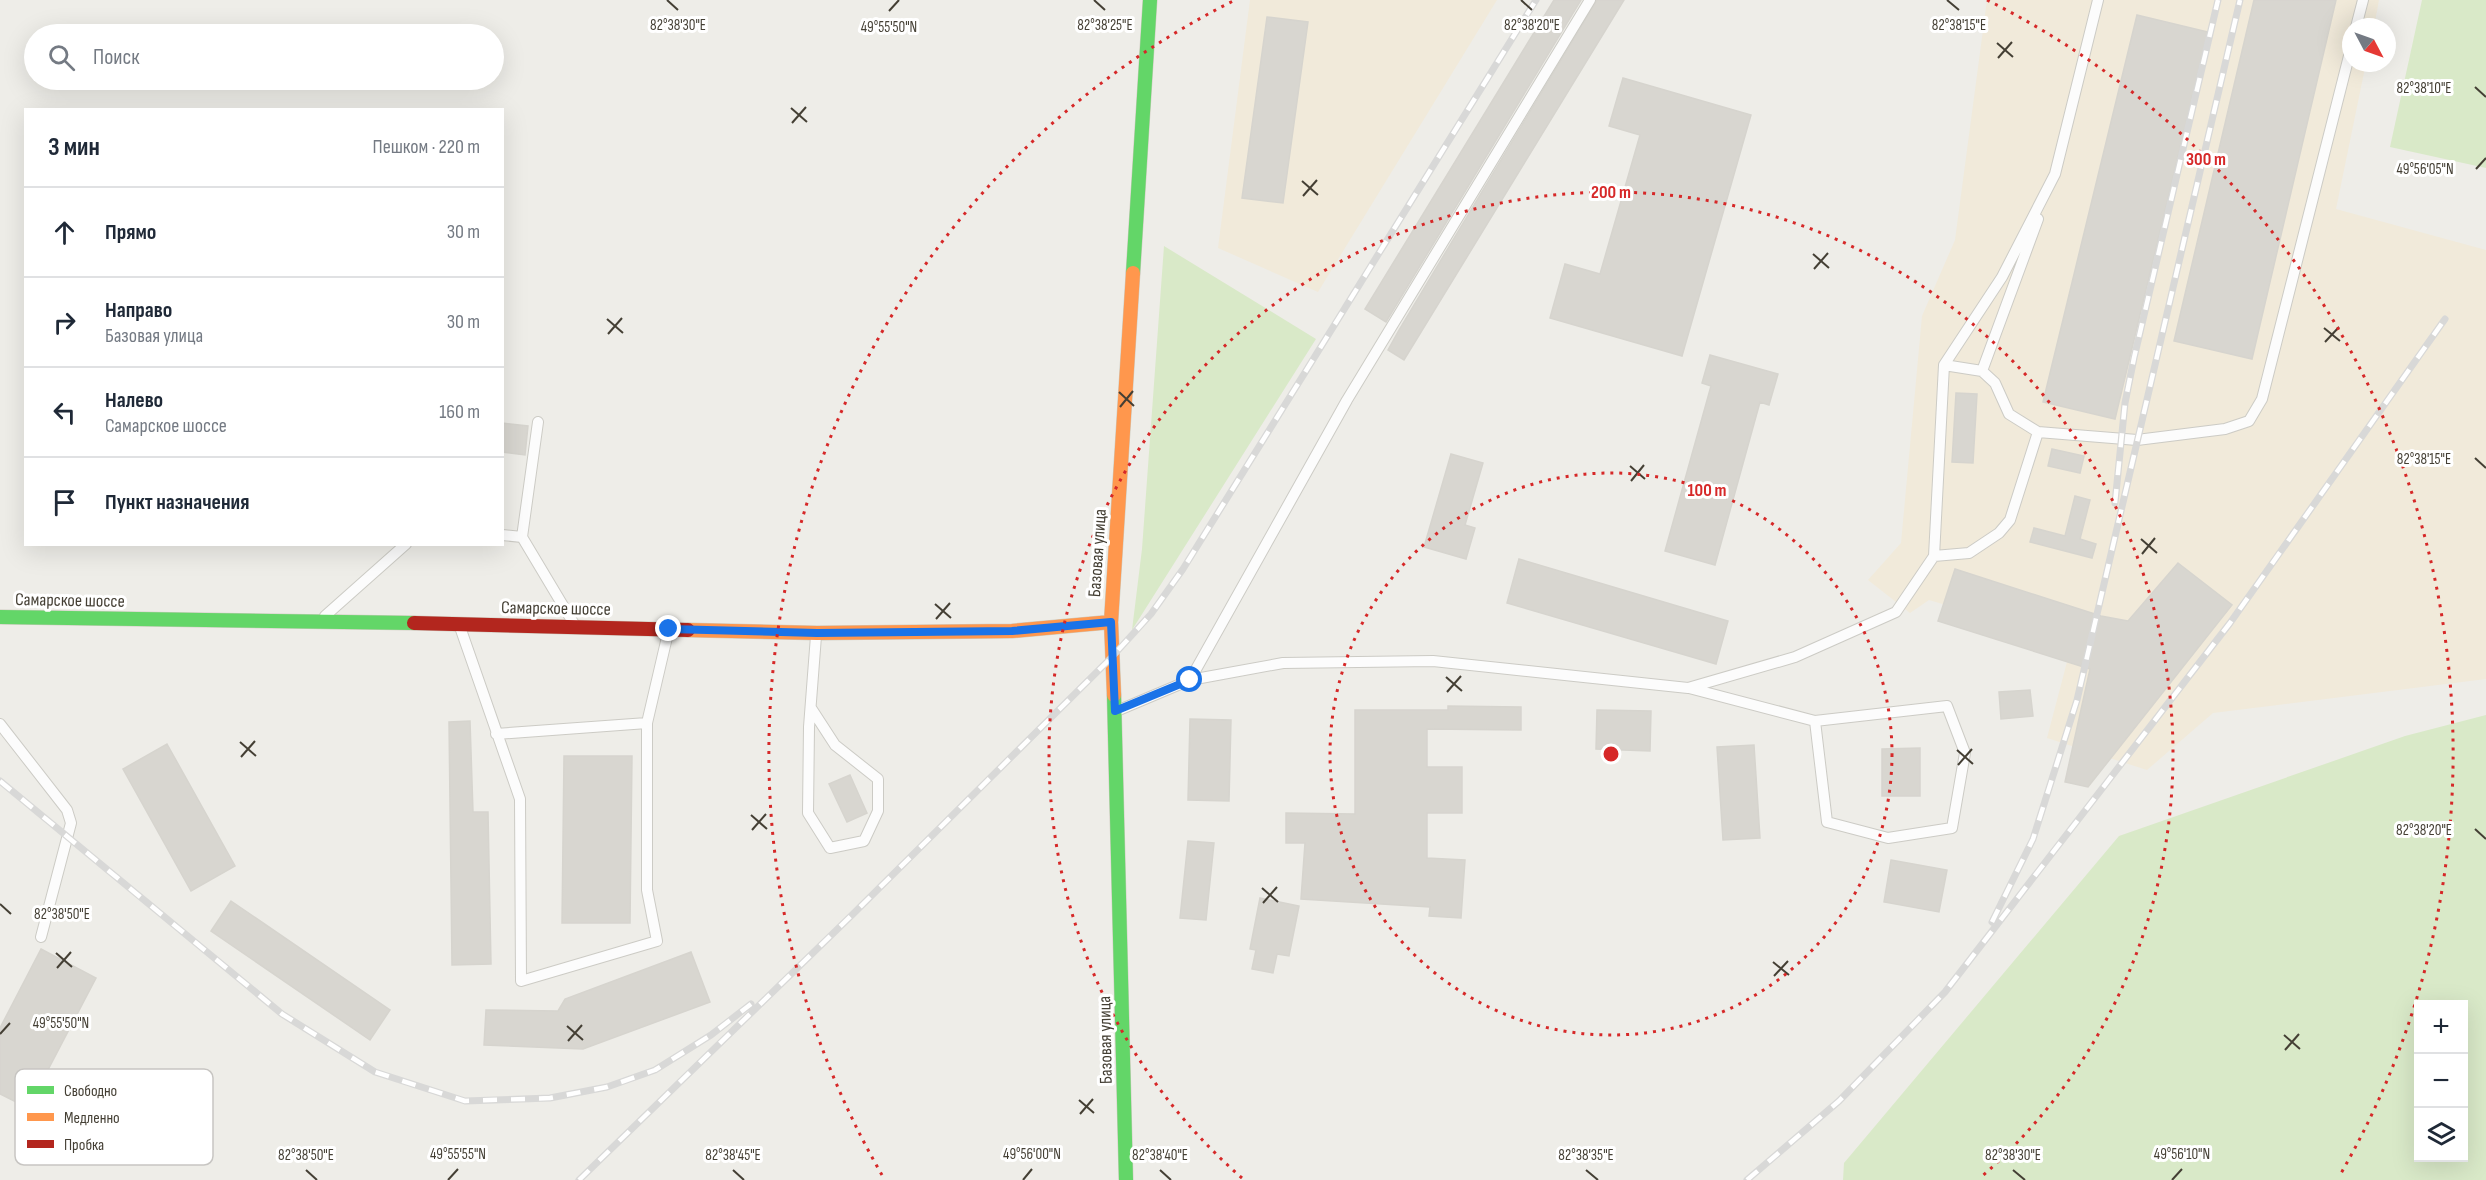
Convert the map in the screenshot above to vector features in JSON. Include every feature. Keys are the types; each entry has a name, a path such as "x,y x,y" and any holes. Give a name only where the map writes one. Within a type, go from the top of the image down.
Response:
{"street":[{"name":"Базовая улица","path":"1126,1180 1111,622 1150,0"},
{"name":"Самарское шоссе","path":"0,617 459,624 817,633 1012,631 1111,622"}],"lane":[{"path":"1190,680 1347,400 1590,0"},
{"path":"1982,371 2055,174 2098,0"},
{"path":"2358,18 2363,0"},
{"path":"1944,365 1982,371 1995,383 2009,414 2038,432 2137,440 2225,429 2249,421 2262,399 2345,72"},
{"path":"1688,688 1795,657 1896,612 1934,556 1944,365 2002,277 2055,174"},
{"path":"538,422 522,537 576,627"},
{"path":"1934,556 1970,553 1988,542 2005,526 2010,519 2038,432"},
{"path":"504,535 522,537"},
{"path":"317,622 403,546"},
{"path":"459,624 520,799 521,981 657,941 647,890 647,723 669,629"},
{"path":"811,708 835,745 878,779 878,811 864,841 831,848 808,813 809,727 817,633"},
{"path":"1115,711 1190,680 1284,663 1433,661 1688,688 1815,721 1947,706 1965,753 1952,828 1888,838 1827,822 1815,721"},
{"path":"496,734 647,723"},
{"path":"0,724 67,810 70,823 41,937"}],"shaded area":[{"path":"1250,0 1497,0 1318,292 1218,248"},
{"path":"1987,0 2379,0 2376,18 2342,18 2342,72 2364,72 2336,209 2486,250 2486,679 2213,713 2147,770 2047,738 2072,643 1929,600 1910,613 1868,580 1901,543 1922,316 1955,240"}],"green space":[{"path":"2422,0 2486,0 2486,168 2390,147"},
{"path":"1164,246 1316,339 1132,630 1142,549"},
{"path":"2486,715 2486,1180 1843,1180 1844,1163 2119,836 2405,736"}],"building":[{"path":"1554,0 1581,0 1386,322 1365,309"},
{"path":"1597,0 1624,0 1404,360 1388,350"},
{"path":"2254,0 2336,0 2252,359 2174,341"},
{"path":"2137,15 2208,32 2115,419 2043,402"},
{"path":"1267,17 1308,22 1283,203 1242,198"},
{"path":"1623,78 1751,115 1682,356 1550,318 1565,264 1600,274 1640,135 1609,126"},
{"path":"1710,355 1778,374 1769,405 1760,402 1715,565 1665,551 1711,386 1702,383"},
{"path":"1956,393 1977,394 1973,463 1952,462"},
{"path":"504,423 528,426 525,455 504,452"},
{"path":"2052,449 2084,456 2080,473 2048,466"},
{"path":"1451,454 1483,463 1465,525 1475,528 1466,559 1424,547"},
{"path":"2075,496 2090,500 2080,539 2096,544 2092,558 2030,542 2034,528 2065,536"},
{"path":"1519,559 1728,621 1716,664 1507,603"},
{"path":"2178,563 2232,605 2088,787 2065,782 2090,669 1938,621 1955,569 2101,616 2128,621"},
{"path":"2030,690 2033,716 2001,719 1999,692"},
{"path":"1448,706 1521,707 1521,730 1427,729 1427,767 1462,767 1462,813 1427,813 1427,858 1465,860 1461,918 1429,916 1430,907 1301,899 1305,843 1286,843 1286,813 1355,814 1355,710 1448,710"},
{"path":"1597,710 1651,711 1650,751 1596,749"},
{"path":"1190,719 1231,720 1229,801 1188,800"},
{"path":"470,721 473,812 488,812 491,964 452,965 449,722"},
{"path":"167,744 235,866 191,891 123,769"},
{"path":"1754,745 1760,838 1723,840 1717,747"},
{"path":"1920,748 1920,796 1882,796 1882,749"},
{"path":"564,756 632,756 630,923 562,923"},
{"path":"850,775 867,813 847,822 829,784"},
{"path":"1188,841 1214,843 1206,920 1180,918"},
{"path":"1891,860 1947,870 1939,912 1884,902"},
{"path":"1260,898 1299,906 1289,956 1277,954 1273,973 1252,969 1256,950 1250,949"},
{"path":"231,901 390,1010 370,1040 211,931"},
{"path":"41,949 96,978 48,1069 15,1069 15,1102 0,1094 0,1028"},
{"path":"691,952 710,1002 583,1049 484,1045 486,1010 558,1011 565,999"}],"railway":[{"path":"579,1180 852,915 1111,658 1151,614 1183,569 1536,0"},
{"path":"2115,503 2125,403 2134,358 2218,0"},
{"path":"1992,922 2033,839 2077,700 2240,0"},
{"path":"1747,1180 1839,1101 1945,992 2230,623 2445,319"},
{"path":"0,781 282,1014 375,1072 465,1101 550,1098 607,1087 655,1070 711,1035 751,1004"}],"traffic: fast":[{"path":"1133,273 1150,0"},
{"path":"0,617 414,623"},
{"path":"1114,695 1126,1180"}],"traffic: slow":[{"path":"1114,695 1111,622 1133,273"},
{"path":"688,630 817,633 1012,631 1111,622"}],"traffic: jam":[{"path":"414,623 688,630"}],"route":[{"path":"669,629 817,633 1012,631 1111,622 1115,711 1190,680"}]}
